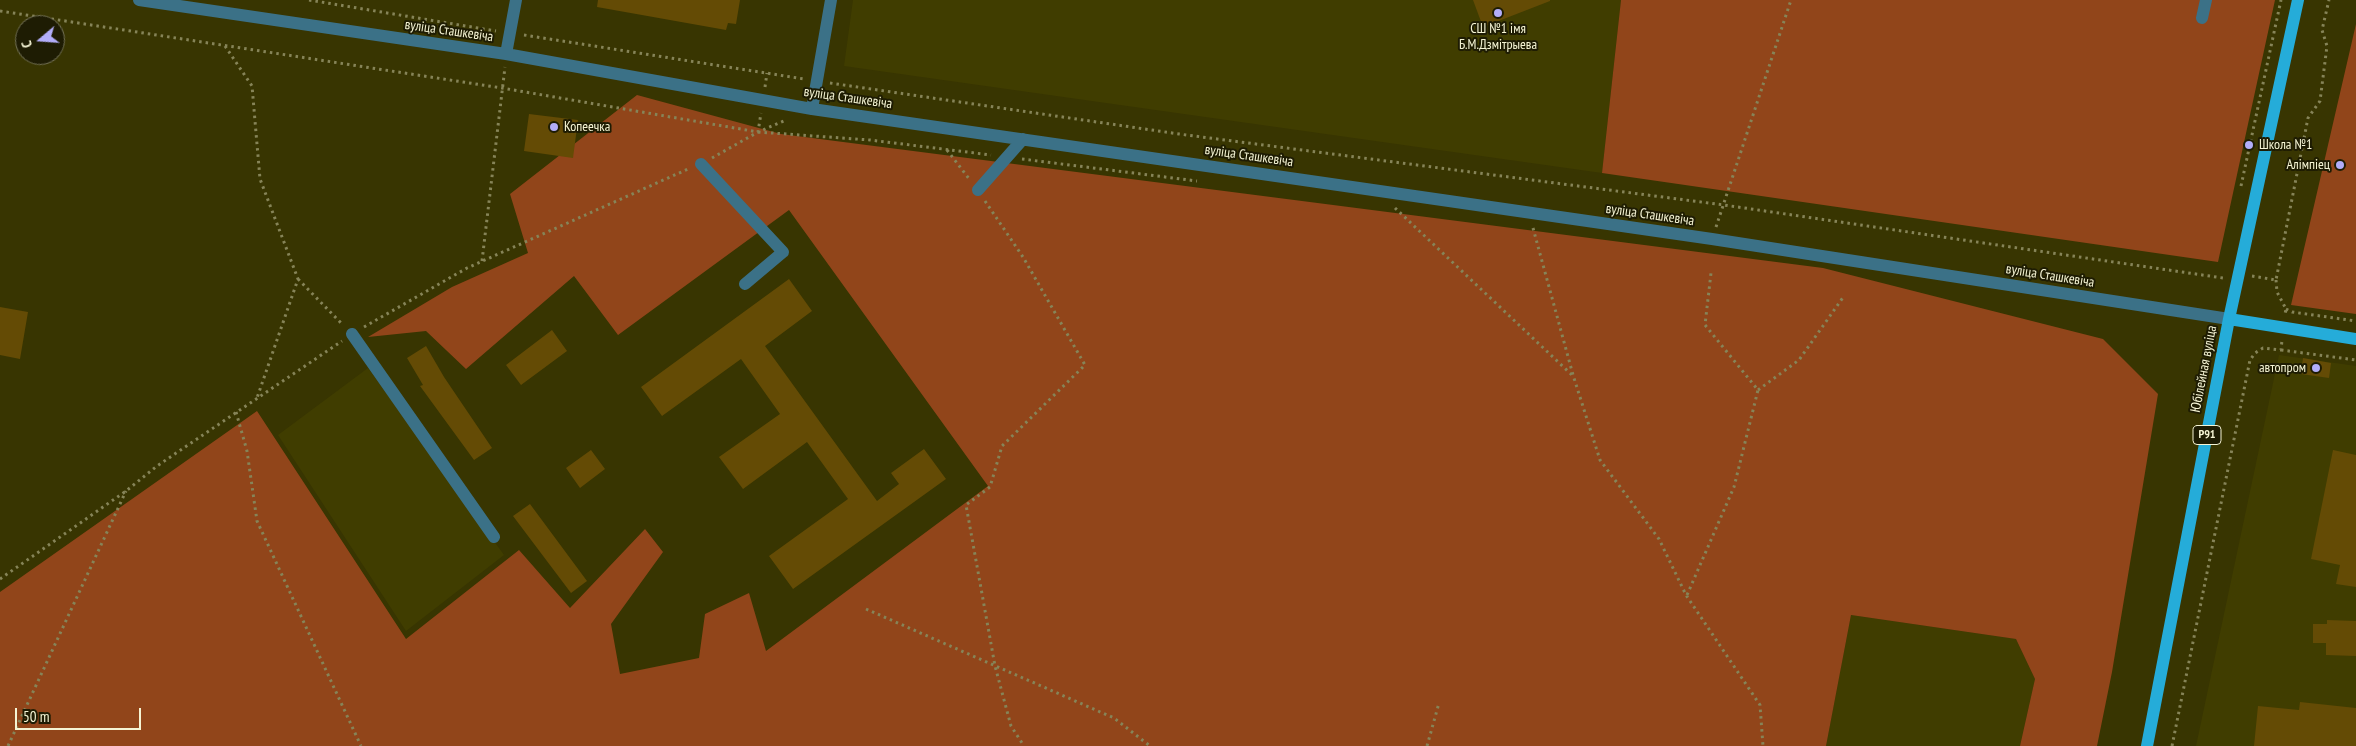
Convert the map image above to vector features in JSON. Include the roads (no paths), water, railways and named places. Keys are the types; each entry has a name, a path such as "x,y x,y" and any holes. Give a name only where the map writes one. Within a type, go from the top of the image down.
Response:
{"main road":[{"name":"Юбілейная вуліца","path":"2147,746 2229,319 2298,0"},
{"name":"вуліца Сташкевіча","path":"2229,319 2356,339"}],"street":[{"name":"вуліца Сташкевіча","path":"139,0 506,54 812,109 1712,239 2229,319"},
{"path":"506,54 516,0"},
{"path":"812,109 831,0"},
{"path":"2202,18 2206,0"},
{"path":"978,190 1023,139"},
{"path":"701,164 783,252 745,284"},
{"path":"352,334 494,537"}],"place":[{"name":"СШ №1 імя Б.М.Дзмітрыева","path":"1498,13"},
{"name":"Копеечка","path":"554,127"},
{"name":"Школа №1","path":"2249,145"},
{"name":"Алімпіец","path":"2340,165"},
{"name":"автопром","path":"2316,368"}]}
